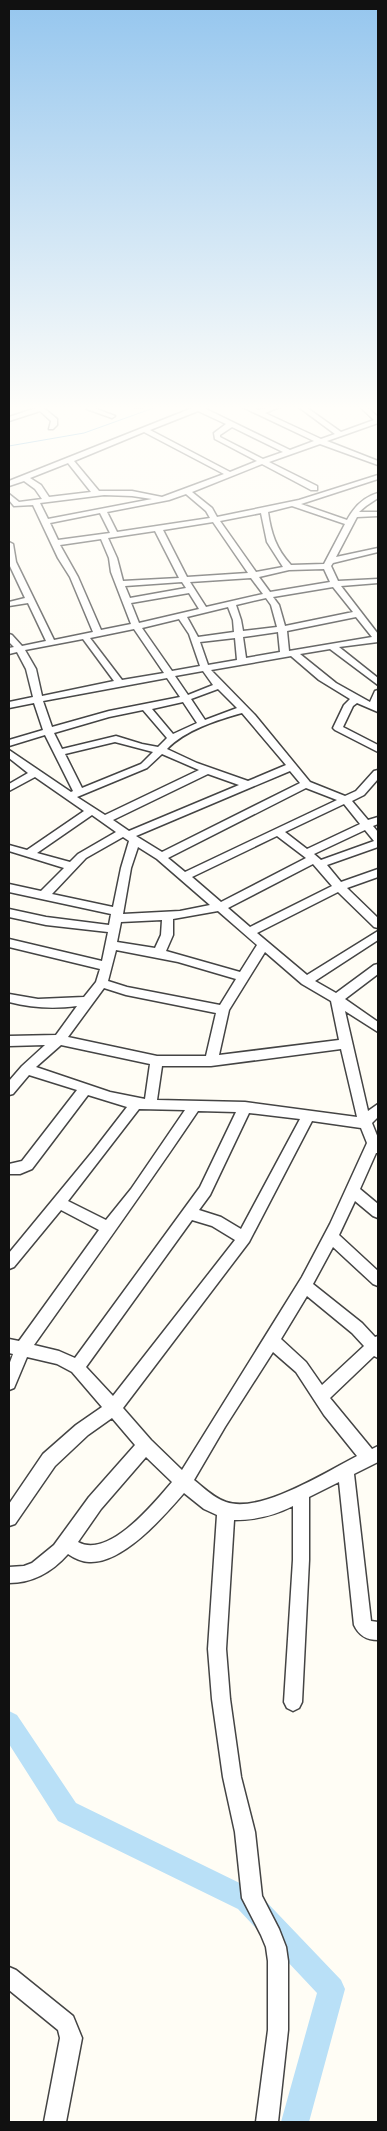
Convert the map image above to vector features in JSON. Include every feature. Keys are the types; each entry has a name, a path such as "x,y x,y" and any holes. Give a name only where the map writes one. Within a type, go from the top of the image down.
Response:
{"street":[{"path":"37,504 62,558 74,577 97,632"},
{"path":"44,522 138,504"},
{"path":"205,504 278,612 288,654 309,669 376,708 378,687 333,647"},
{"path":"56,544 158,529 285,504"},
{"path":"295,504 349,523"},
{"path":"9,705 120,683 378,639 335,584 328,563 349,523 363,504"},
{"path":"264,510 271,546 289,568"},
{"path":"102,511 115,535"},
{"path":"354,515 378,514"},
{"path":"158,529 185,581 204,610"},
{"path":"103,536 113,558 114,572 136,626 171,674 185,700 203,724"},
{"path":"9,544 12,562 51,642"},
{"path":"120,584 254,575 328,563 378,550"},
{"path":"9,651 97,632 136,626 267,595 335,584 378,581"},
{"path":"127,601 191,590"},
{"path":"9,604 29,600"},
{"path":"231,604 237,620 242,662"},
{"path":"195,640 282,628 358,614"},
{"path":"182,616 195,640 205,668 212,678 244,709 290,767 306,784 346,800 378,839"},
{"path":"237,620 262,631"},
{"path":"84,635 120,683"},
{"path":"9,637 20,649 31,669 38,700 49,733 74,794"},
{"path":"9,743 49,733 109,714 185,700 220,685"},
{"path":"357,698 350,705 338,728 378,749"},
{"path":"146,708 172,738"},
{"path":"74,794 144,766 172,738 244,709"},
{"path":"58,753 111,739 161,750 246,784"},
{"path":"9,753 35,773 74,794 91,811 161,857 306,981 337,999 378,1028"},
{"path":"42,896 82,856 246,784 290,767"},
{"path":"104,820 208,770"},
{"path":"9,788 35,773"},
{"path":"185,876 360,793 378,773"},
{"path":"161,857 306,784"},
{"path":"28,854 91,811"},
{"path":"9,914 46,921 116,920 190,914 221,907 313,859 365,825 378,820"},
{"path":"278,832 313,859 339,888 374,914 378,924"},
{"path":"9,1090 26,1069 58,1040 101,983 112,945 126,868 129,835"},
{"path":"313,859 378,843"},
{"path":"9,848 71,866"},
{"path":"248,932 339,888 378,873"},
{"path":"9,888 42,896 116,920"},
{"path":"159,952 167,935 168,916"},
{"path":"306,981 378,935"},
{"path":"9,943 32,950 107,966"},
{"path":"112,945 159,952 242,977"},
{"path":"211,1061 223,1010 263,945"},
{"path":"337,999 378,968"},
{"path":"101,983 126,991 223,1010"},
{"path":"9,998 43,1004 87,1001"},
{"path":"66,1544 78,1552 89,1555 100,1553 144,1525 182,1482 272,1341 332,1236 376,1146 364,1123 337,999"},
{"path":"9,1041 58,1040 157,1061 211,1061 346,1044"},
{"path":"150,1105 157,1061"},
{"path":"26,1069 136,1104 244,1107 364,1123"},
{"path":"9,1169 20,1168 26,1165 85,1089"},
{"path":"9,1263 136,1104"},
{"path":"9,1383 16,1347 136,1193 194,1107"},
{"path":"77,1368 205,1192 244,1107"},
{"path":"364,1123 378,1109"},
{"path":"9,1518 49,1460 82,1430 113,1408 244,1238 308,1116"},
{"path":"353,1191 378,1212"},
{"path":"59,1202 108,1228"},
{"path":"190,1214 216,1220 244,1238"},
{"path":"332,1236 378,1280"},
{"path":"305,1286 357,1328 377,1347 320,1397"},
{"path":"16,1347 59,1358 77,1368 145,1445 182,1482 210,1503 226,1511 252,1512 271,1508 374,1457 320,1397 300,1367 272,1341"},
{"path":"9,1576 30,1574 66,1544 95,1504 145,1445"},
{"path":"346,1471 363,1625 370,1631 378,1631"},
{"path":"293,1702 301,1560 301,1494"},
{"path":"226,1511 217,1650 221,1699 232,1777 245,1832 252,1898 269,1929 276,1947 278,1961 278,2030 267,2122"},
{"path":"9,1977 66,2023 69,2029 71,2038 54,2122"}],"waterway":[{"path":"9,1723 67,1812 247,1900 332,1989 295,2122"}]}
